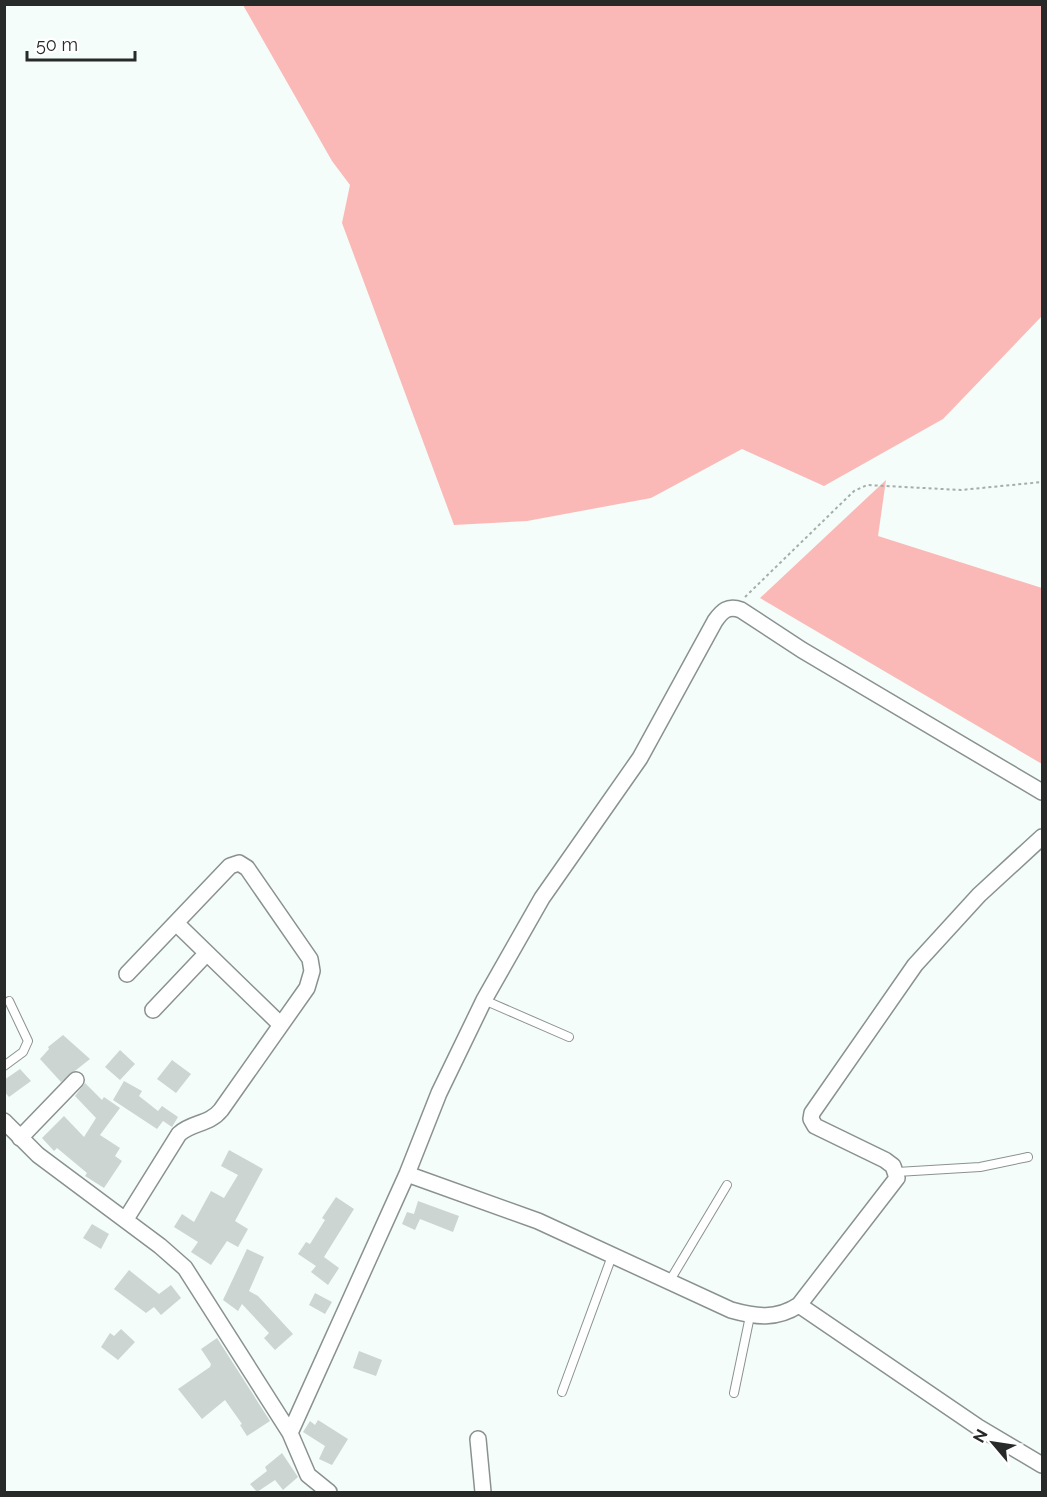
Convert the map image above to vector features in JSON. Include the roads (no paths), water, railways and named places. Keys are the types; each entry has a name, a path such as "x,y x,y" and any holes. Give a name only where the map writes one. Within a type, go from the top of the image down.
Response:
{"street":[{"path":"290,1433 406,1174 439,1093 484,1000 542,898 640,758 715,621 724,611 735,608 1042,792"},
{"path":"406,1174 538,1221 669,1283 750,1316 778,1316 799,1305 894,1185 897,1172 885,1160 815,1126 810,1119 812,1113 915,965 979,895 1042,837"},
{"path":"126,1219 179,1134 190,1125 204,1123 216,1116 310,983 312,964 247,868 239,863 230,867 127,974"},
{"path":"176,923 280,1024"},
{"path":"153,1011 207,953"},
{"path":"20,1138 76,1080"},
{"path":"4,1120 38,1155 126,1219 185,1268 290,1433 309,1475 329,1492"},
{"path":"799,1305 978,1427 1042,1465"},
{"path":"478,1439 483,1492"}],"lane":[{"path":"484,1000 569,1037"},
{"path":"4,1066 19,1057 28,1041 9,1001"},
{"path":"897,1172 980,1167 1028,1157"},
{"path":"669,1283 727,1185"},
{"path":"562,1392 612,1256"},
{"path":"734,1393 750,1316"}]}
